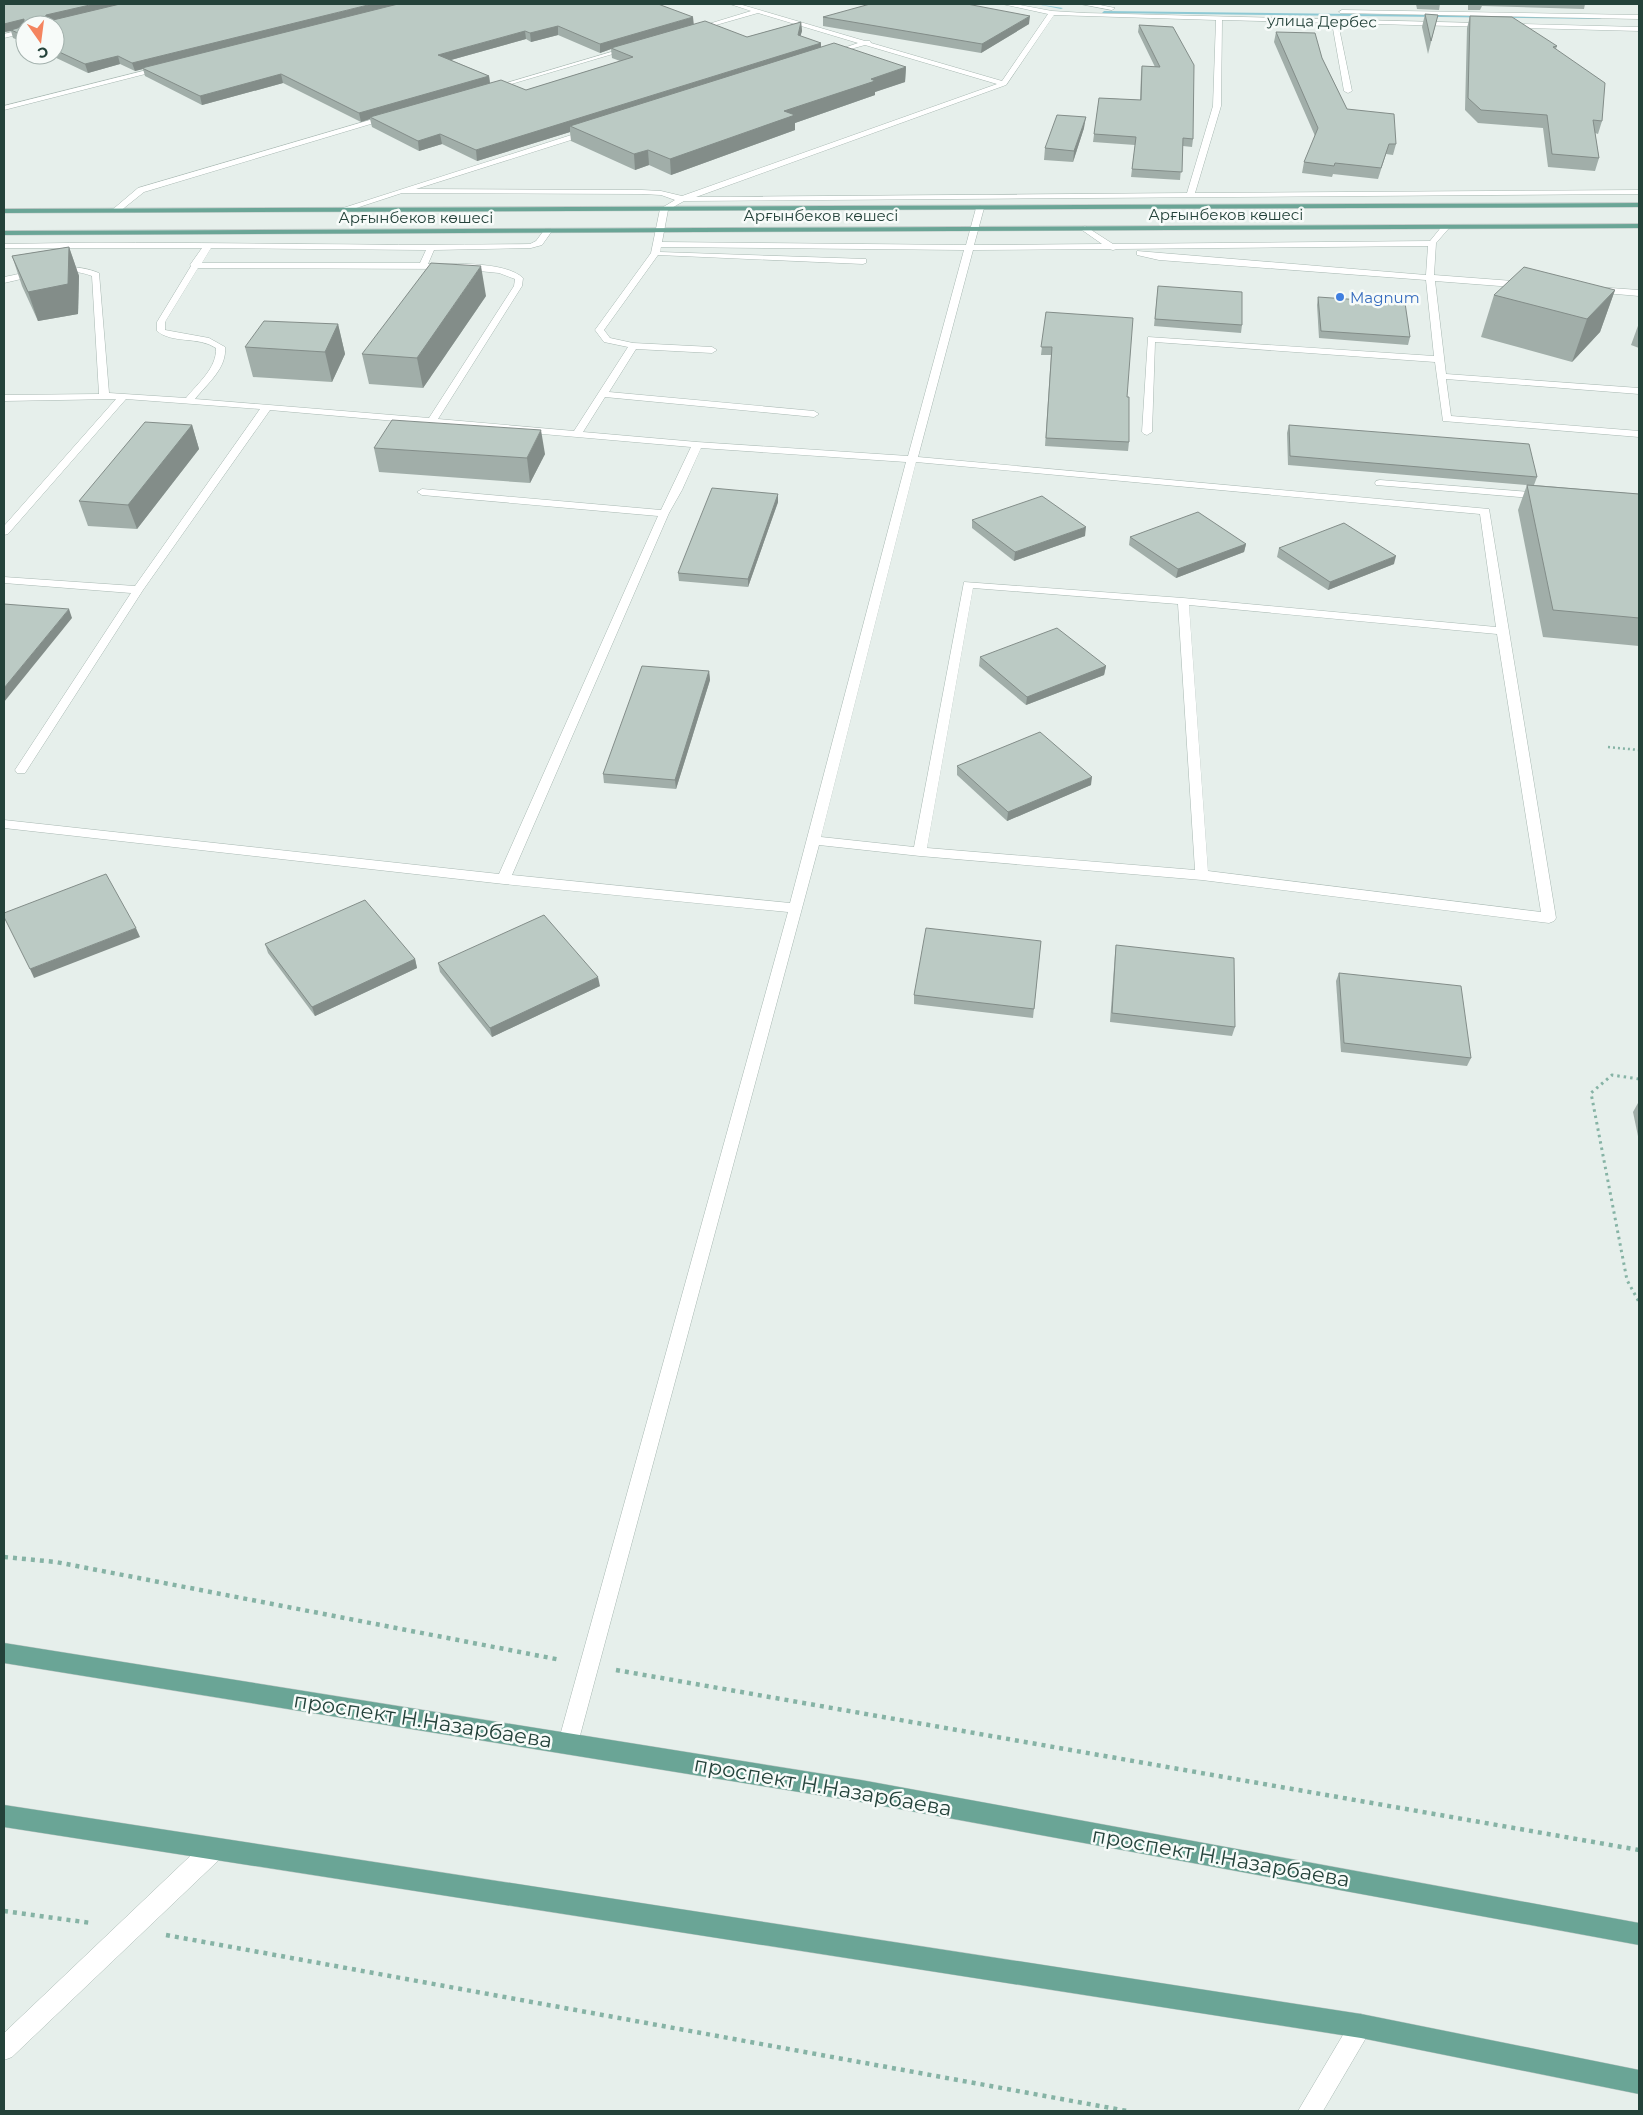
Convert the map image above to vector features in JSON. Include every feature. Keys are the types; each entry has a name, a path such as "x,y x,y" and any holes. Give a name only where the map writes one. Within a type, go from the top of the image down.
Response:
{"main road":[{"name":"Арғынбеков көшесі","path":"4,211 1639,206"},
{"name":"Арғынбеков көшесі","path":"4,233 1639,226"},
{"name":"проспект Н.Назарбаева","path":"4,1653 861,1791 1639,1934"},
{"path":"4,1816 1361,2026 1639,2082"}],"street":[{"path":"733,4 868,42 1004,84"},
{"name":"улица Дербес","path":"1005,4 1052,13 1085,15 1639,29"},
{"path":"1084,4 1118,8 1197,10"},
{"path":"1085,15 1093,4"},
{"path":"1435,4 1440,13"},
{"name":"улица Дербес","path":"1293,11 1301,7 1311,11"},
{"path":"682,33 758,11"},
{"name":"улица Дербес","path":"1331,11 1639,17"},
{"path":"712,350 633,346 607,340 599,330 656,249 664,209 682,199 1004,84 1052,13"},
{"path":"1190,195 1217,106 1219,19"},
{"path":"1335,22 1348,91"},
{"path":"821,58 868,42"},
{"path":"483,90 635,46"},
{"path":"4,108 168,67"},
{"path":"116,210 141,190 398,115"},
{"path":"344,209 602,127"},
{"path":"403,190 642,192 661,193 682,199 1639,192"},
{"path":"568,1743 796,908 912,459 980,208"},
{"path":"1446,227 1432,243 1430,278 1446,419 1639,434"},
{"path":"1085,228 1111,247 1159,257 1540,286"},
{"path":"4,246 208,245 431,248 531,246 539,243 548,230"},
{"path":"656,249 1111,247 1432,243"},
{"path":"188,401 215,369 221,358 220,346 212,339 169,335 161,331 161,322 194,265 208,245"},
{"path":"423,266 431,248"},
{"path":"656,249 708,257 863,261"},
{"path":"194,265 423,266 498,270 511,273 519,278 518,286 432,421"},
{"path":"4,280 61,270 79,269 96,275 104,396"},
{"path":"1589,289 1639,292"},
{"path":"1147,432 1151,339 1438,359"},
{"path":"577,434 633,346"},
{"path":"1440,376 1639,391"},
{"path":"602,394 814,414"},
{"path":"4,398 124,396 697,445 912,459 1485,511"},
{"path":"4,532 124,396"},
{"path":"22,770 138,590 268,407"},
{"path":"504,879 664,513 677,490 697,445"},
{"path":"1380,483 1550,497"},
{"path":"814,840 920,852 1202,874 1549,918 1481,491"},
{"path":"422,492 664,513"},
{"path":"4,580 138,590"},
{"path":"920,852 968,584 1183,601 1502,631"},
{"path":"1183,601 1202,874"},
{"path":"4,824 504,879 796,908"},
{"path":"4,2048 214,1849"},
{"path":"1310,2111 1361,2026"}],"path":[{"path":"1608,747 1639,750"},
{"path":"1639,1079 1612,1075 1591,1093 1627,1280 1639,1302"},
{"path":"4,1557 56,1562 589,1665 1639,1850"},
{"path":"4,1912 129,1928 1127,2111"}],"building":[{"path":"4,4 94,4 46,15 15,15 15,21 4,24"},
{"path":"120,4 372,4 132,63 118,56 85,64 65,55 65,17"},
{"path":"398,4 658,4 693,17 600,44 558,26 530,33 525,31 438,55 489,76 359,113 281,74 200,96 142,68"},
{"path":"870,4 967,4 1030,16 982,44 823,17"},
{"path":"1425,14 1438,15 1431,41"},
{"path":"1470,16 1512,17 1557,46 1553,47 1605,83 1602,121 1593,120 1599,158 1552,154 1547,115 1481,110 1468,98"},
{"path":"705,21 747,37 801,22 798,35 821,43 476,150 440,134 418,141 370,117 501,80 526,90 633,57 611,48"},
{"path":"1139,25 1173,27 1194,65 1193,139 1183,138 1182,172 1132,169 1136,137 1094,134 1099,98 1141,100 1142,66 1160,67"},
{"path":"1276,32 1315,33 1322,58 1347,109 1394,114 1396,144 1389,144 1381,168 1335,163 1334,166 1304,162 1318,128"},
{"path":"834,43 906,67 871,79 875,81 784,111 795,115 670,159 648,150 634,154 570,126"},
{"path":"1057,115 1086,117 1074,151 1045,148"},
{"path":"69,247 68,284 28,292 12,256"},
{"path":"431,263 481,266 417,358 362,354"},
{"path":"1524,267 1615,290 1587,319 1494,295"},
{"path":"1158,286 1242,292 1242,325 1155,319"},
{"path":"1318,297 1405,303 1410,337 1321,331"},
{"path":"1046,312 1133,318 1127,397 1129,397 1129,442 1046,438 1052,347 1041,347"},
{"path":"264,321 338,324 325,352 245,347"},
{"path":"392,420 541,430 527,458 374,448"},
{"path":"145,422 192,425 128,505 79,501"},
{"path":"1289,425 1529,444 1537,477 1290,456"},
{"path":"1527,485 1639,494 1639,618 1553,610"},
{"path":"712,488 778,494 748,579 678,573"},
{"path":"1042,496 1086,527 1015,552 972,520"},
{"path":"1198,512 1246,544 1178,569 1130,537"},
{"path":"1344,523 1396,556 1330,582 1279,548"},
{"path":"4,604 69,609 4,688"},
{"path":"1057,628 1106,666 1027,697 980,657"},
{"path":"642,666 709,671 675,780 603,774"},
{"path":"1040,732 1092,777 1008,812 957,766"},
{"path":"106,874 136,928 30,969 4,917 4,913"},
{"path":"365,900 415,959 312,1007 265,944"},
{"path":"544,915 598,977 490,1028 438,963"},
{"path":"926,928 1041,941 1034,1009 914,995"},
{"path":"1116,945 1234,958 1235,1027 1112,1013"},
{"path":"1339,973 1461,986 1471,1058 1344,1043"}],"waterway":[{"path":"1038,4 1061,8"},
{"path":"1104,12 1600,18"}],"place":[{"name":"Magnum","path":"1340,297"}]}
